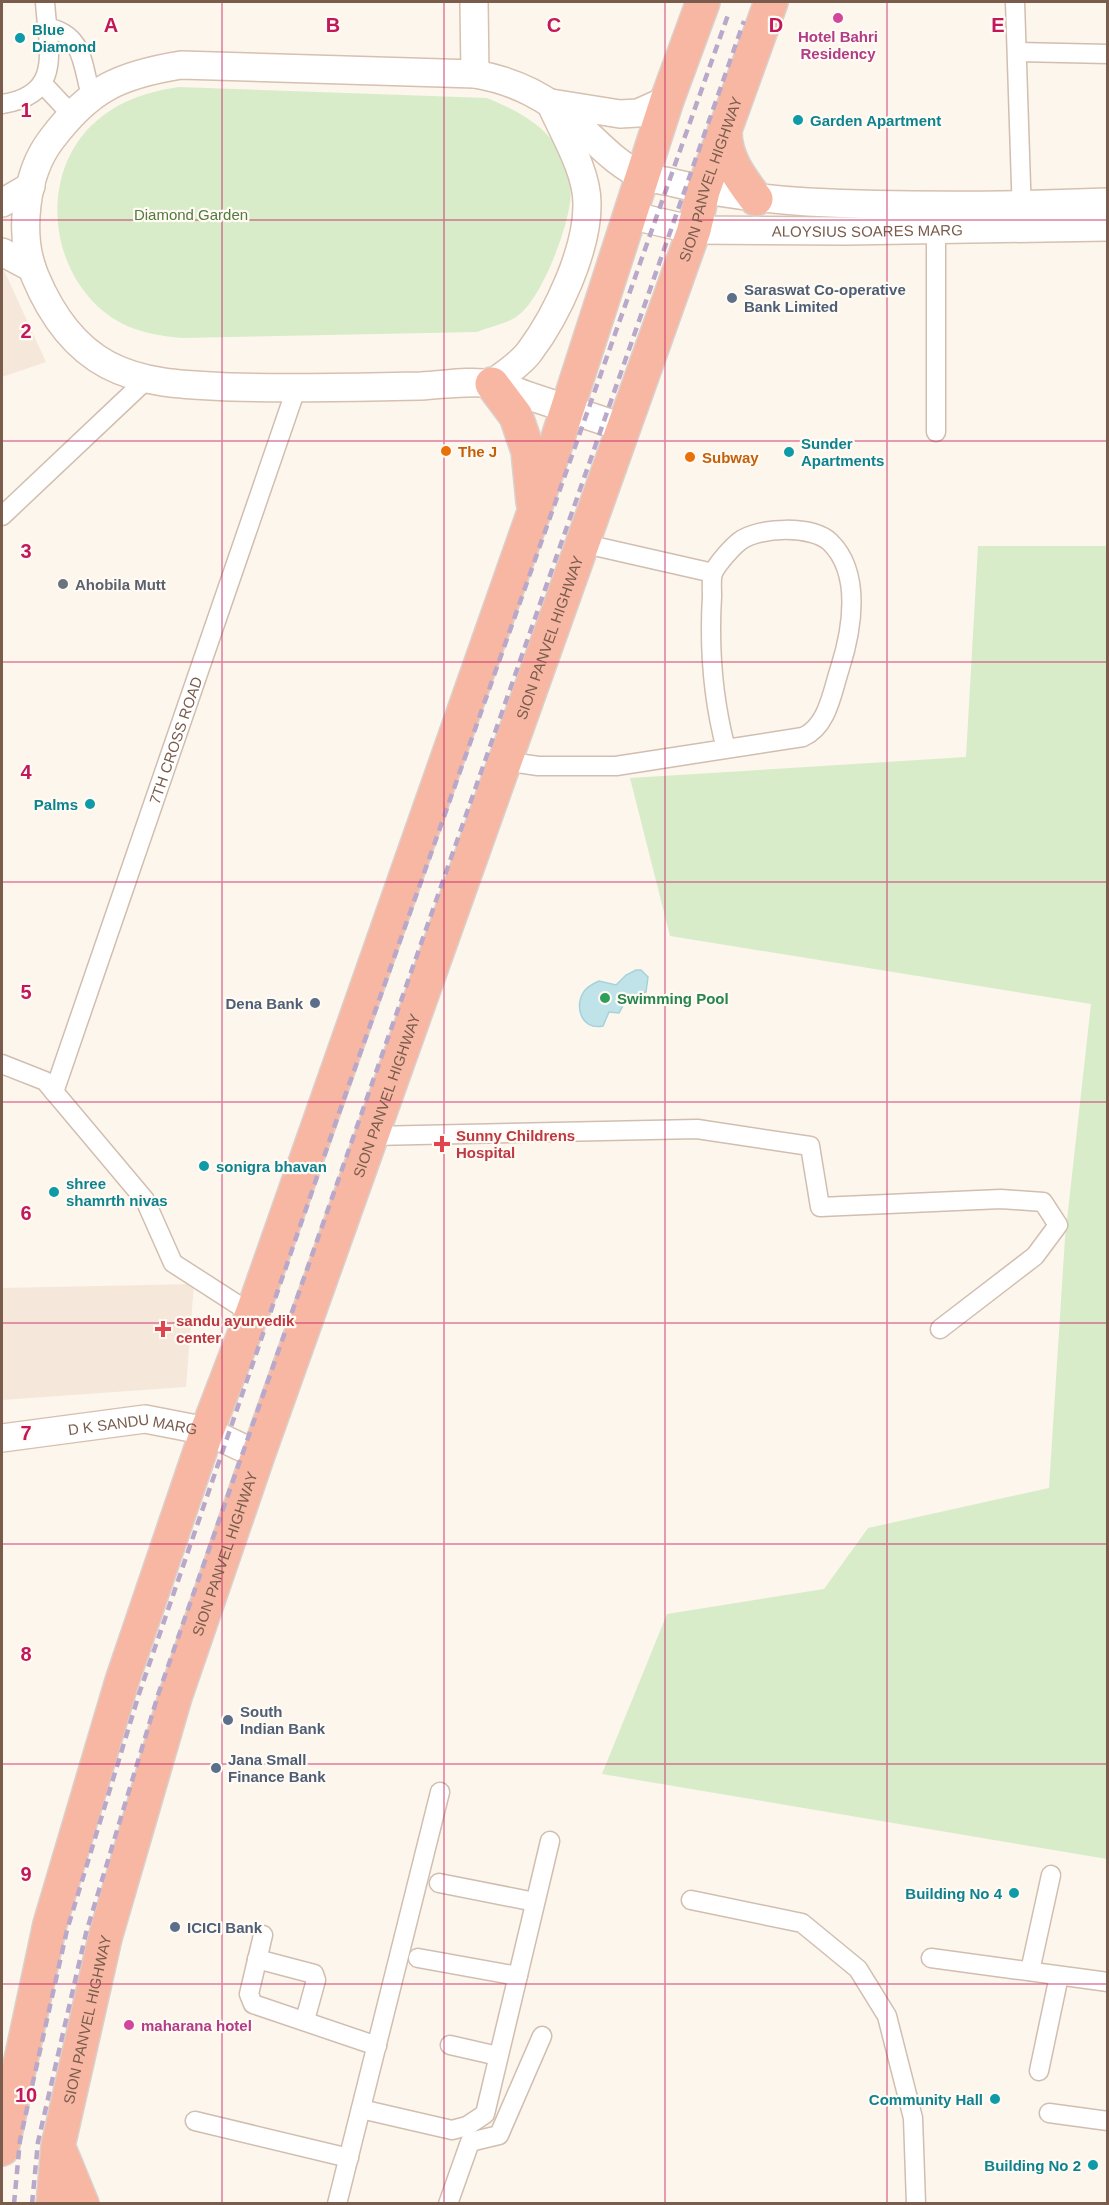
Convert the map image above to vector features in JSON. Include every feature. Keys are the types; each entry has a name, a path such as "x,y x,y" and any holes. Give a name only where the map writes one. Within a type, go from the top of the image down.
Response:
{"highway":[{"path":"2,2149 50,1924 122,1680 207,1431 252,1314 534,513 667,100 703,2"},
{"name":"SION PANVEL HIGHWAY","path":"52,2204 58,2146 105,1938 175,1697 258,1455 694,230 703,191 771,2"},
{"path":"725,129 725,142 735,172 756,199"},
{"path":"492,384 516,416 528,451 534,513"},
{"path":"58,2146 82,2204"}],"main road":[{"path":"474,2 475,75"},
{"path":"622,427 492,384 296,389 184,385 146,380 107,365 74,340 48,307 32,268 26,227 31,186 46,147 71,114 104,88 142,71 181,65 475,75 497,78 533,91 596,143 642,176"},
{"path":"550,103 620,114 638,113 667,100"},
{"path":"492,384 529,353 557,308 580,247 587,203 576,158 550,103"},
{"name":"ALOYSIUS SOARES MARG","path":"642,176 703,191 756,199 845,204 936,217 1022,217 1107,227"},
{"path":"2,203 31,186"},
{"path":"792,230 794,201"},
{"name":"ALOYSIUS SOARES MARG","path":"1022,217 1107,202"},
{"path":"845,204 845,231"},
{"name":"ALOYSIUS SOARES MARG","path":"629,215 694,230 845,231 936,217"},
{"path":"2,252 32,268"},
{"name":"D K SANDU MARG","path":"2,1438 145,1419 207,1431 258,1455"}],"street":[{"path":"2,104 29,97 42,83 49,66 45,2"},
{"path":"1015,2 1022,217"},
{"path":"46,27 67,32 75,42 92,96"},
{"path":"1018,52 1107,54"},
{"path":"42,83 71,114"},
{"path":"936,217 936,432"},
{"path":"2,516 146,380"},
{"name":"7TH CROSS ROAD","path":"54,1092 296,389"},
{"path":"504,761 537,766 616,766 803,738 815,732 826,712 848,642 852,603 843,562 831,542 816,532 770,530 740,541 713,573 711,618 715,680 718,720 726,749"},
{"path":"581,543 713,573"},
{"path":"2,1064 45,1081 145,1200 174,1263 252,1314"},
{"path":"372,1136 697,1129 810,1146 820,1207 1001,1199 1043,1202 1058,1226 1035,1256 940,1329"},
{"path":"337,2204 440,1792"},
{"path":"361,2109 452,2130 467,2126 485,2114 550,1841"},
{"path":"1030,1971 1052,1875"},
{"path":"439,1883 535,1902"},
{"path":"691,1900 802,1923 858,1969 886,2016 913,2118 916,2204"},
{"path":"263,1935 249,1994 253,2004 377,2046"},
{"path":"418,1958 518,1976"},
{"path":"931,1958 1107,1982"},
{"path":"256,1959 314,1974 316,1980 305,2020"},
{"path":"1039,2071 1059,1976"},
{"path":"448,2204 470,2142 499,2135 542,2036"},
{"path":"450,2045 498,2056"},
{"path":"1049,2113 1107,2121"},
{"path":"195,2121 349,2158"}],"shaded area":[{"path":"2,266 46,362 2,377"},
{"path":"194,1284 186,1387 2,1400 2,1288"}],"green space":[{"name":"Diamond Garden","path":"179,87 487,98 509,108 539,127 547,135 562,154 568,171 571,198 568,216 558,248 543,282 525,309 516,317 477,332 182,338 151,334 121,323 97,306 79,284 66,258 59,230 58,202 63,174 74,148 92,125 102,117 132,99"},
{"path":"978,546 1107,546 1107,1859 602,1774 667,1614 824,1589 868,1528 1049,1488 1065,1238 1091,1004 670,936 630,778 966,757"}],"water":[{"name":"Swimming Pool","path":"641,970 648,977 646,992 626,1000 619,1013 609,1012 603,1026 595,1026 584,1020 581,1015 580,1001 586,989 599,981 616,985 626,975"}],"railway":[{"path":"14,2204 20,2140 67,1930 139,1694 339,1113 728,15"},
{"path":"32,2204 38,2142 86,1933 158,1695 744,21"}],"place":[{"name":"Hotel Bahri Residency","path":"838,18"},
{"name":"Blue Diamond","path":"20,38"},
{"name":"Garden Apartment","path":"798,120"},
{"name":"Saraswat Co-operative Bank Limited","path":"732,298"},
{"name":"The J","path":"446,451"},
{"name":"Sunder Apartments","path":"789,452"},
{"name":"Subway","path":"690,457"},
{"name":"Ahobila Mutt","path":"63,584"},
{"name":"Palms","path":"90,804"},
{"name":"Swimming Pool","path":"605,998"},
{"name":"Dena Bank","path":"315,1003"},
{"name":"Sunny Childrens Hospital","path":"442,1144"},
{"name":"sonigra bhavan","path":"204,1166"},
{"name":"shree shamrth nivas","path":"54,1192"},
{"name":"sandu ayurvedik center","path":"163,1329"},
{"name":"South Indian Bank","path":"228,1720"},
{"name":"Jana Small Finance Bank","path":"216,1768"},
{"name":"Building No 4","path":"1014,1893"},
{"name":"ICICI Bank","path":"175,1927"},
{"name":"maharana hotel","path":"129,2025"},
{"name":"Community Hall","path":"995,2099"},
{"name":"Building No 2","path":"1093,2165"}]}
